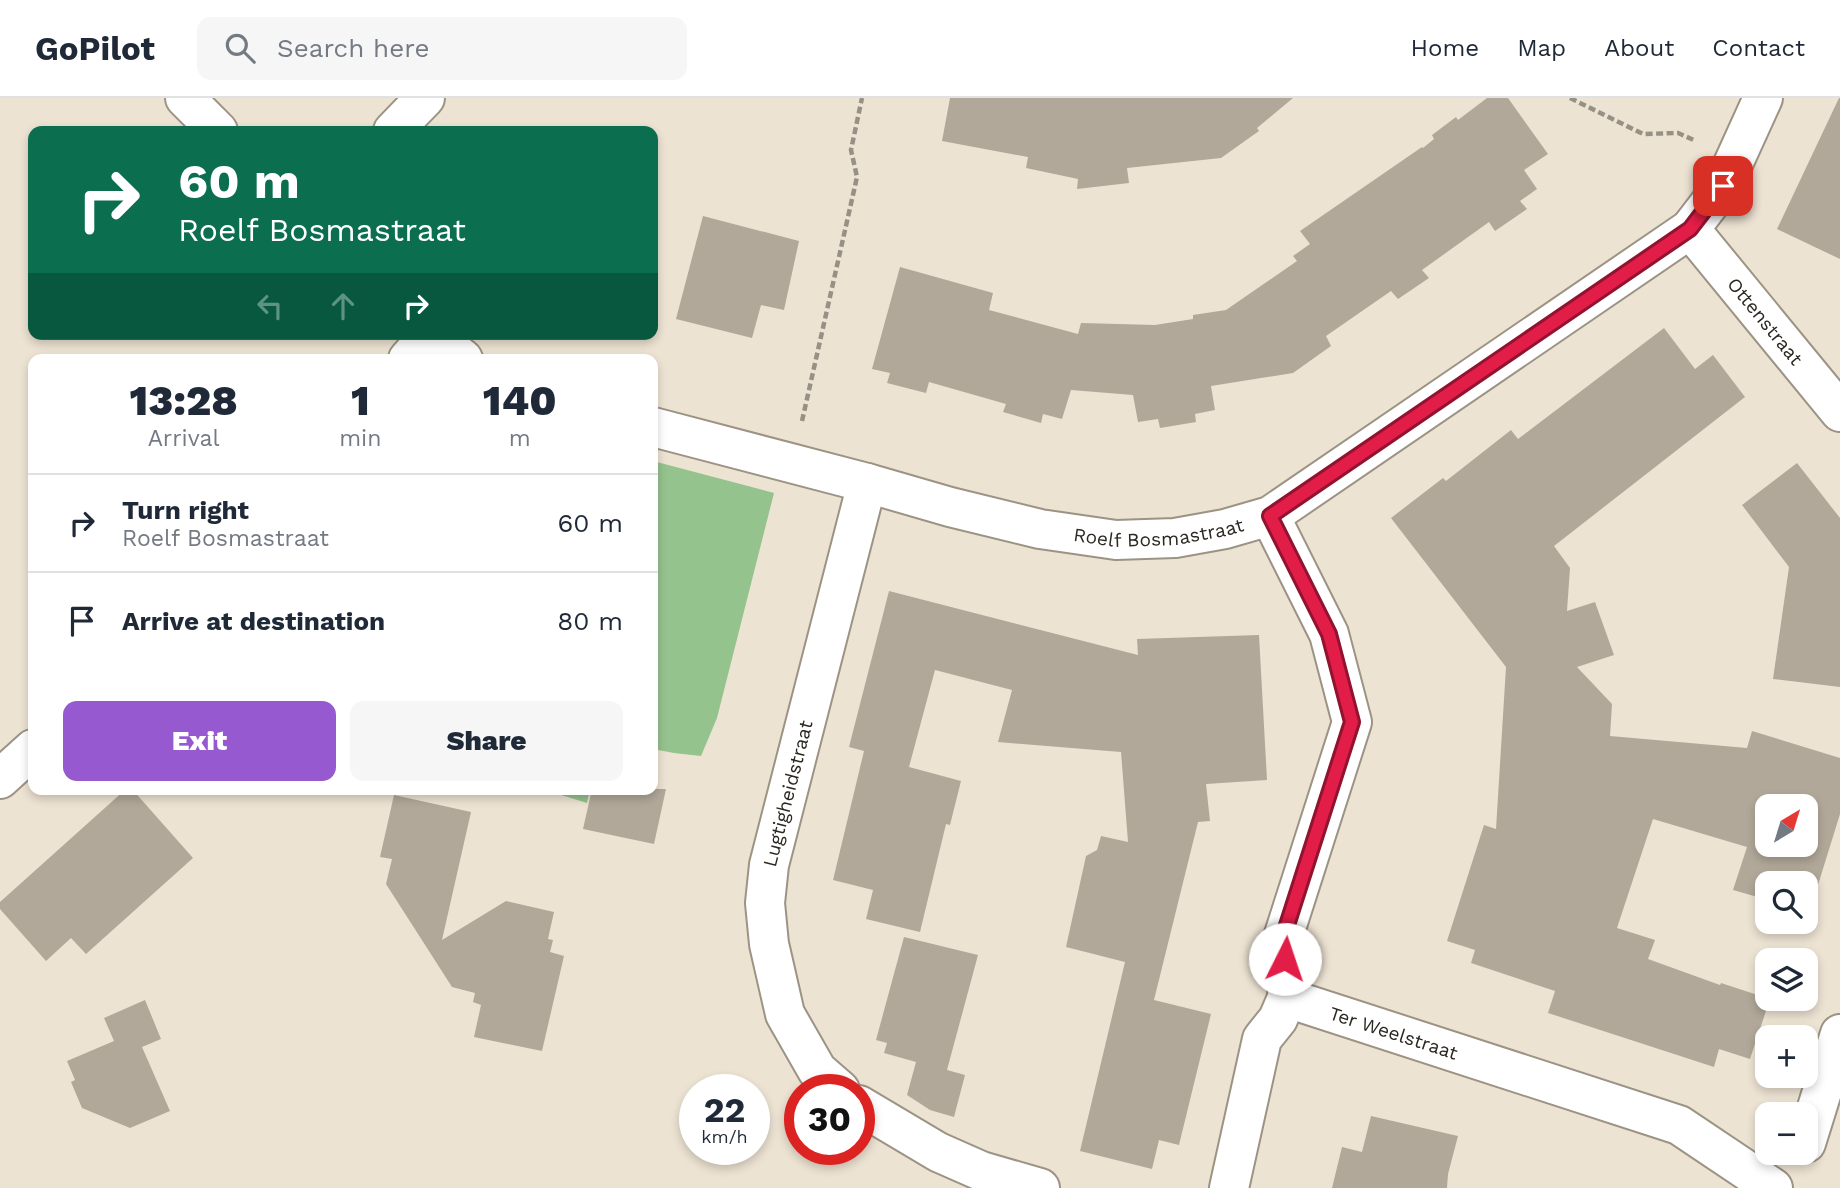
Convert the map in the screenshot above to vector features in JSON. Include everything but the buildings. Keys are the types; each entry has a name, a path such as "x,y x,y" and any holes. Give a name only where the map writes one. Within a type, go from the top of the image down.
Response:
{"street":[{"path":"185,98 213,126"},
{"path":"398,126 425,98"},
{"name":"Roelf Bosmastraat","path":"658,428 1040,529 1116,540 1175,538 1225,529 1270,516 1690,229 1723,186 1763,98"},
{"name":"Ottenstraat","path":"1690,229 1840,412"},
{"path":"412,354 425,340"},
{"path":"438,340 456,354"},
{"name":"Lugtigheidstraat","path":"822,1074 785,1014 769,944 765,903 769,865 867,483"},
{"path":"1229,1188 1262,1039 1278,1018 1287,998 1288,974 1281,944 1352,722 1329,634 1270,516"},
{"path":"0,779 28,754"},
{"name":"Ter Weelstraat","path":"1287,998 1679,1125 1773,1188"},
{"path":"1818,1105 1840,1034"},
{"path":"875,1115 938,1152 981,1171 1041,1188"},
{"path":"1792,1188 1799,1165"}],"path":[{"path":"792,463 857,177 851,150 863,98"},
{"path":"1570,98 1643,134 1678,133 1735,159"}],"green space":[{"path":"658,462 774,493 717,718 701,756 658,750"},
{"path":"561,795 589,795 587,803"}],"route":[{"path":"1285,959 1281,944 1352,722 1329,634 1270,516 1690,229 1723,186"}]}
